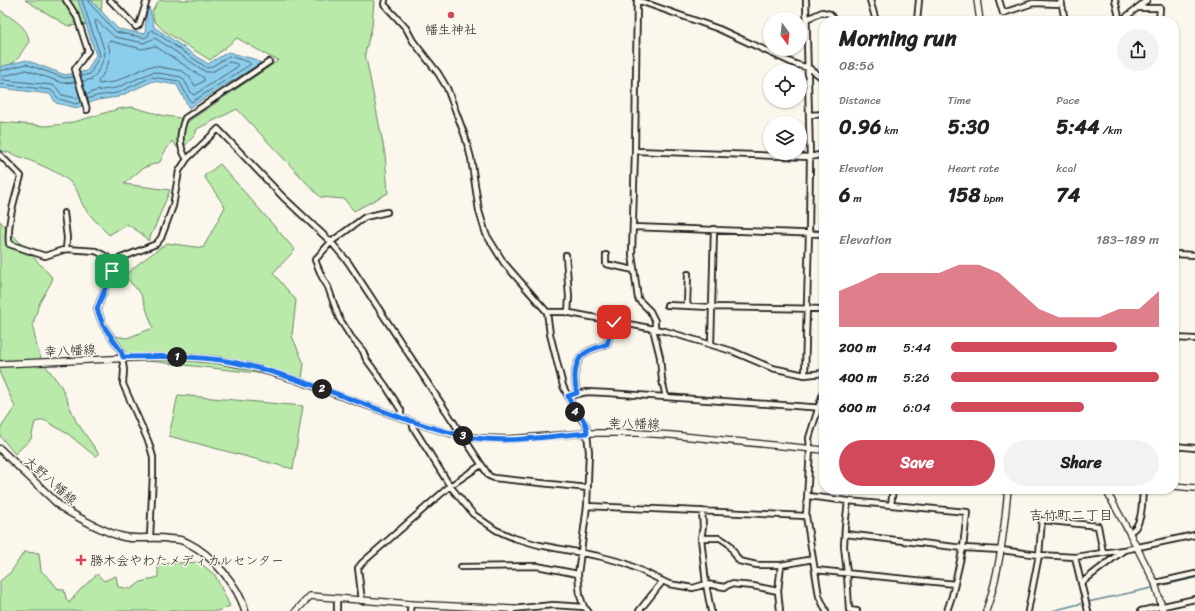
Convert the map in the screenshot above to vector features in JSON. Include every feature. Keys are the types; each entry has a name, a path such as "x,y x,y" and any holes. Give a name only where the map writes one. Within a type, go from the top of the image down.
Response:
{"main road":[{"name":"大野八幡線","path":"0,449 62,507 72,513 125,537 169,538 187,542 199,550 227,577 236,590 245,611"}],"street":[{"path":"66,0 77,17 88,51 75,69 87,109"},
{"path":"110,0 136,27 139,25 147,0"},
{"path":"385,0 384,4 406,28 413,41 438,73 447,88 466,136 479,211 486,234 504,263 548,312 550,334 563,386 574,411 582,418 586,425 588,488 578,574 580,596 584,607 588,611"},
{"path":"666,397 654,329 655,321 650,311 638,299 631,247 635,151 637,0 719,29 795,64 809,68 819,75"},
{"path":"806,0 807,12"},
{"path":"870,0 875,16"},
{"path":"917,16 919,0"},
{"path":"977,0 979,16"},
{"path":"999,0 1003,13 1033,3 1061,2 1064,16"},
{"path":"1115,0 1120,16"},
{"path":"1128,16 1147,0"},
{"path":"1139,8 1160,8 1159,16"},
{"path":"804,375 810,233 810,115 807,19 822,12 832,16"},
{"path":"188,159 181,146 182,126 185,118 269,62"},
{"path":"810,115 819,114"},
{"path":"111,262 156,244 161,238 174,206 179,171 188,159 218,129 283,197 331,242 348,262 489,476 494,478 588,488"},
{"path":"635,151 810,157 819,155"},
{"path":"0,155 21,176 12,208 8,237 9,244 45,256 66,249 96,251 107,257 111,262 112,271 97,309 103,325 121,351 124,370 123,384 150,443 153,457 150,537"},
{"path":"387,212 365,218 331,242 315,260 328,287 339,318 351,337 363,351 366,359 401,410 401,417"},
{"path":"64,213 67,238 66,249"},
{"path":"633,227 819,234"},
{"path":"711,345 714,229"},
{"path":"606,254 606,264 634,270"},
{"path":"1179,254 1195,255"},
{"path":"566,255 569,297 568,313"},
{"path":"687,306 688,274"},
{"path":"667,305 819,309"},
{"path":"548,312 568,313 654,329 732,351 772,368 804,375 819,374"},
{"path":"577,393 576,368 578,361 590,350 607,344 614,322"},
{"path":"1179,338 1195,339"},
{"name":"幸八幡線","path":"0,364 123,357 185,357 218,360 249,366 296,380 413,422 463,436 508,439 587,433 672,435 819,450"},
{"path":"568,396 577,393 608,393 819,408"},
{"path":"819,413 809,438 810,449 806,516 819,596 826,611"},
{"path":"413,422 413,427 450,486 473,514 496,530 514,538 539,546 598,556 625,563 662,582 682,587 693,588 706,584 725,587 730,584 753,586 778,591"},
{"path":"1179,446 1195,448"},
{"path":"362,601 358,568 362,563 450,486 482,465"},
{"path":"1179,486 1195,488"},
{"path":"891,505 892,494"},
{"path":"986,611 992,593 1001,550 1007,494"},
{"path":"1108,494 1155,583 1162,608"},
{"path":"1129,532 1134,531 1141,515 1143,494"},
{"path":"808,496 967,512 964,548 955,584 946,611"},
{"path":"848,501 844,546 849,610 857,611"},
{"path":"587,506 806,516"},
{"path":"702,511 701,538 706,584 711,611"},
{"path":"1028,611 1039,555 1042,520 1098,526 1103,553"},
{"path":"845,534 964,548 1075,557 1137,548 1195,535"},
{"path":"701,538 720,538 729,544 739,561 757,564 781,565 813,559"},
{"path":"1082,583 1124,550"},
{"path":"1075,557 1088,611"},
{"path":"780,611 778,591 781,565"},
{"path":"461,567 537,566 578,574"},
{"path":"815,570 955,584"},
{"path":"1155,583 1195,574"},
{"path":"639,611 662,582"},
{"path":"296,611 310,596 362,601 512,610 553,605 584,607"},
{"path":"337,599 338,611"},
{"path":"1141,611 1162,608 1195,599"},
{"path":"410,611 411,604"}],"green space":[{"path":"25,0 102,0 101,13 92,24 68,26"},
{"path":"160,0 374,0 372,27 365,53 385,154 388,193 354,211 344,199 320,197 237,109 197,129 195,135 180,151 172,141 160,162 143,168 124,184 170,190 148,241 142,234 127,224 109,235 87,211 75,187 69,181 40,165 0,150 0,122 47,126 64,124 118,109 132,107 165,116 180,118 186,123 279,60 272,58 237,38 210,60 164,31 154,21 152,12"},
{"path":"0,10 23,27 28,36 29,42 15,61 0,68"},
{"path":"220,164 295,250 273,273 296,300 292,336 304,364 302,378 130,359 115,336 127,338 153,328 141,294 125,276 138,264 167,243 203,248 225,207 204,176"},
{"path":"0,221 51,276 52,281 39,304 33,324 37,347 42,361 61,386 76,421 99,454 95,456 68,434 44,420 35,422 31,439 15,454 0,436 0,429 15,407 0,374"},
{"path":"178,395 303,406 293,469 169,436"},
{"path":"24,552 39,553 41,571 57,588 64,590 69,603 97,574 104,581 116,576 118,587 131,589 141,582 158,577 158,564 199,562 215,575 230,606 218,611 0,611 0,581 11,572"}],"water":[{"path":"78,0 91,0 118,29 145,34 147,8 149,7 154,27 208,64 228,52 254,59 261,63 189,108 177,85 153,81 118,97 97,100 77,108 56,103 50,94 0,88 0,67 26,60 65,75 87,71 96,55"}],"waterway":[{"path":"1159,586 1195,578"},
{"path":"1088,602 1152,588"},
{"path":"1052,611 1083,603"}],"place":[{"name":"幡生神社","path":"451,15"},
{"name":"勝木会やわたメディカルセンター","path":"81,560"}],"district":[{"name":"吉竹町二丁目","path":"1071,515"}],"route":[{"path":"112,271 97,309 103,325 121,351 123,357 185,357 218,360 249,366 296,380 413,422 449,433 478,438 508,439 587,433 586,425 582,418 574,411 568,396 577,393 576,368 578,361 590,350 607,344 614,322"}]}
